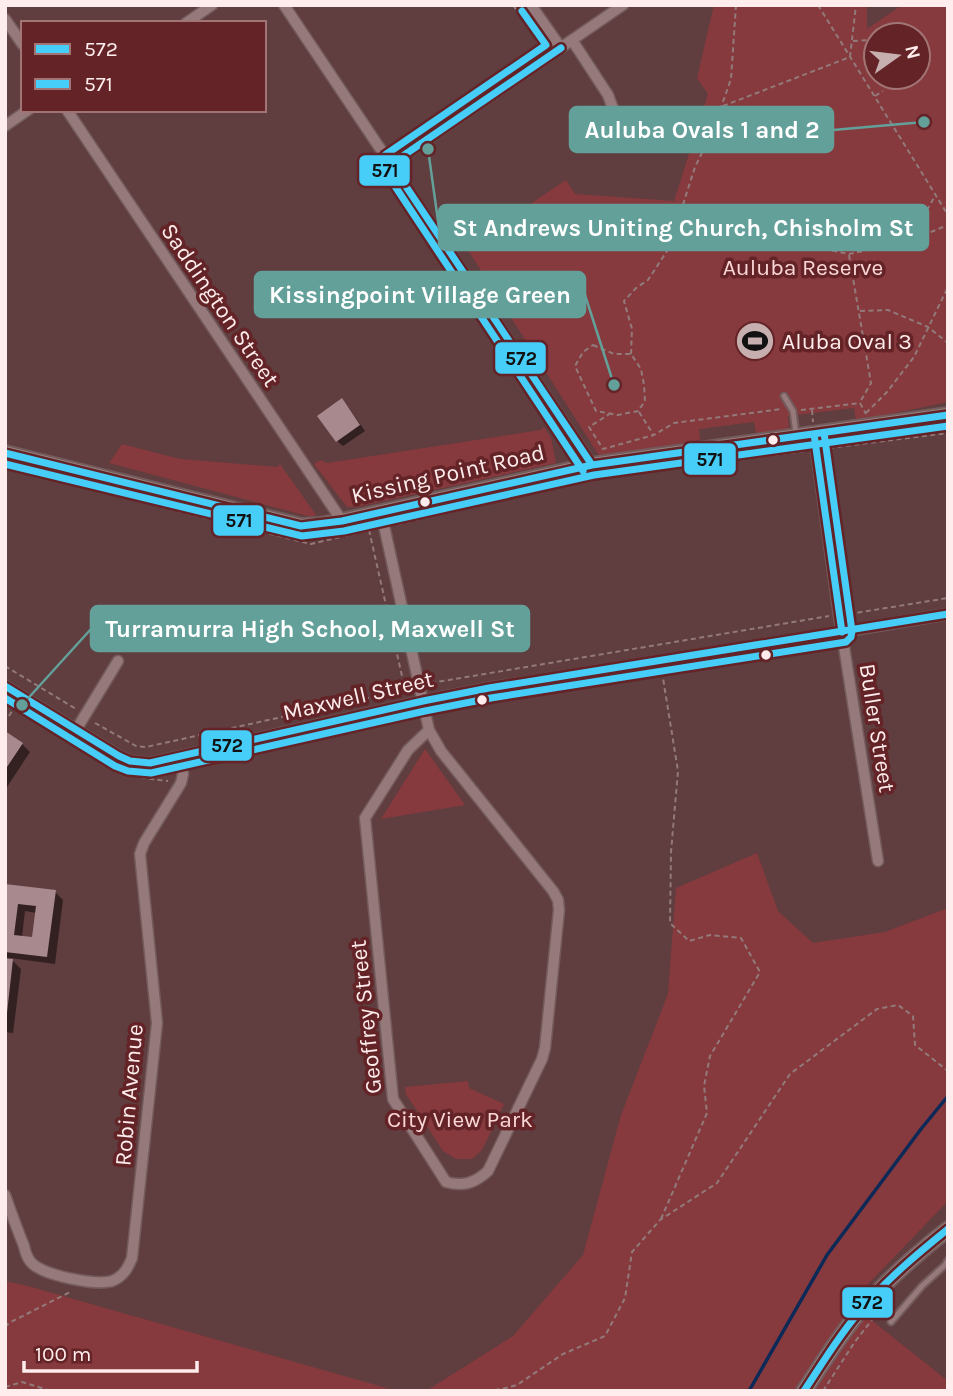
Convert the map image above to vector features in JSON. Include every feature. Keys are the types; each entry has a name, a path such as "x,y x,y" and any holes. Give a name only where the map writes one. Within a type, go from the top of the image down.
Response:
{"street":[{"path":"189,21 212,5"},
{"path":"284,5 592,465"},
{"path":"531,5 561,48"},
{"path":"390,164 623,5"},
{"path":"5,19 21,42"},
{"path":"572,40 608,95 615,114"},
{"path":"5,126 25,112"},
{"name":"Saddington Street","path":"68,112 342,521"},
{"name":"Kissing Point Road","path":"5,453 301,526 342,521 592,465 796,437 814,431 948,415"},
{"name":"Buller Street","path":"814,431 839,615 878,862"},
{"name":"Geoffrey Street","path":"381,512 429,730 442,751 558,900 542,1059 488,1171 478,1180 466,1185 446,1182 393,1100 365,818 408,750 429,730"},
{"name":"Maxwell Street","path":"5,685 119,756 130,761 150,763 489,688 948,614"},
{"path":"76,730 118,661"},
{"name":"Robin Avenue","path":"5,1195 30,1261 38,1268 49,1273 102,1283 120,1277 127,1269 132,1258 157,1023 141,854 144,843 181,783 183,774 180,757"},
{"path":"804,1391 835,1345 873,1297 913,1256 948,1229"}],"lane":[{"path":"784,396 793,411 796,437"},
{"path":"891,1322 948,1260"}],"path":[{"path":"513,5 542,48"},
{"path":"631,354 614,354 593,345 583,352 575,366 596,411 618,415 638,411 645,401 642,369 631,354 632,329 624,301 648,280 669,248 691,178 713,130 731,79 736,5"},
{"path":"818,5 948,215"},
{"path":"850,57 856,5"},
{"path":"852,41 862,40"},
{"path":"721,107 850,57"},
{"path":"874,97 883,91"},
{"path":"909,241 935,195"},
{"path":"669,248 816,247 849,254 909,241 948,225"},
{"path":"849,254 871,383 860,403"},
{"path":"860,403 865,414 887,392 914,357 948,287"},
{"path":"859,311 888,310 928,327 948,343"},
{"path":"611,413 589,427 603,449 654,435 674,423 782,409 793,411 860,403"},
{"path":"812,409 814,431"},
{"path":"638,411 654,435"},
{"path":"829,448 948,433"},
{"path":"398,524 595,479 805,451"},
{"path":"369,530 402,676 397,692"},
{"path":"846,614 948,598"},
{"path":"430,683 830,615"},
{"path":"660,661 678,771 671,852 670,923 689,941 710,935 741,938 760,972 710,1056 704,1086 707,1113 660,1220"},
{"path":"5,666 77,710"},
{"path":"94,722 136,746 146,747 410,689"},
{"path":"9,716 15,705"},
{"path":"295,714 296,721"},
{"path":"193,768 416,716"},
{"path":"486,1391 517,1385 563,1354 605,1336 625,1298 632,1252 660,1220 717,1183 790,1074 877,1009 898,1005 913,1016 915,1045 948,1071"},
{"path":"5,1327 85,1281"},
{"path":"823,1391 854,1343 886,1303"},
{"path":"5,1387 22,1382 51,1391"}],"green space":[{"name":"Auluba Reserve","path":"714,5 867,5 867,21 862,21 862,91 932,91 932,21 879,21 902,5 948,5 948,402 856,421 854,408 788,416 789,429 756,433 754,422 699,429 700,440 600,457 466,247 566,180 575,194 674,201 708,94 697,78"},
{"path":"544,427 551,438 556,463 357,507 347,507 314,464 320,460 327,463 541,430"},
{"path":"122,444 180,459 277,467 280,464 316,515 311,517 109,463"},
{"path":"425,749 465,805 381,819"},
{"path":"757,853 778,911 813,943 885,932 948,908 948,1201 850,1303 948,1381 948,1391 426,1391 513,1336 583,1255 621,1115 668,994 676,888"},
{"name":"City View Park","path":"468,1081 469,1088 504,1104 482,1150 472,1159 456,1159 443,1151 406,1094 405,1087"},
{"path":"5,1281 28,1286 397,1391 5,1391"}],"building":[{"path":"342,398 360,425 336,442 317,416"},
{"path":"5,731 23,743 5,770"},
{"path":"5,884 56,890 47,957 5,952","holes":["18,904 36,906 32,937 14,935"]},
{"path":"5,958 13,959 7,1013 5,1013"}],"waterway":[{"path":"749,1391 827,1255 948,1096"}],"transit line":[{"name":"571","path":"522,11 546,45 385,155 381,165 583,471"},
{"name":"572","path":"391,164 561,48"},
{"name":"572","path":"391,164 592,465"},
{"name":"572","path":"5,453 301,526 342,521 592,465 948,415"},
{"name":"571","path":"5,464 302,536 344,531 594,475 948,426"},
{"name":"571","path":"5,698 115,766 128,771 151,773 491,698 846,642 852,631 824,433"},
{"name":"572","path":"814,434 842,632"},
{"name":"572","path":"5,686 119,756 130,761 150,763 489,688 948,614"},
{"name":"572","path":"804,1391 845,1330 870,1300 902,1268 948,1229"}],"place":[{"name":"Auluba Ovals 1 and 2","path":"924,122"},
{"name":"St Andrews Uniting Church, Chisholm St","path":"428,149"},
{"name":"Aluba Oval 3","path":"755,341"},
{"name":"Kissingpoint Village Green","path":"614,385"},
{"name":"Turramurra High School, Maxwell St","path":"22,705"}]}
